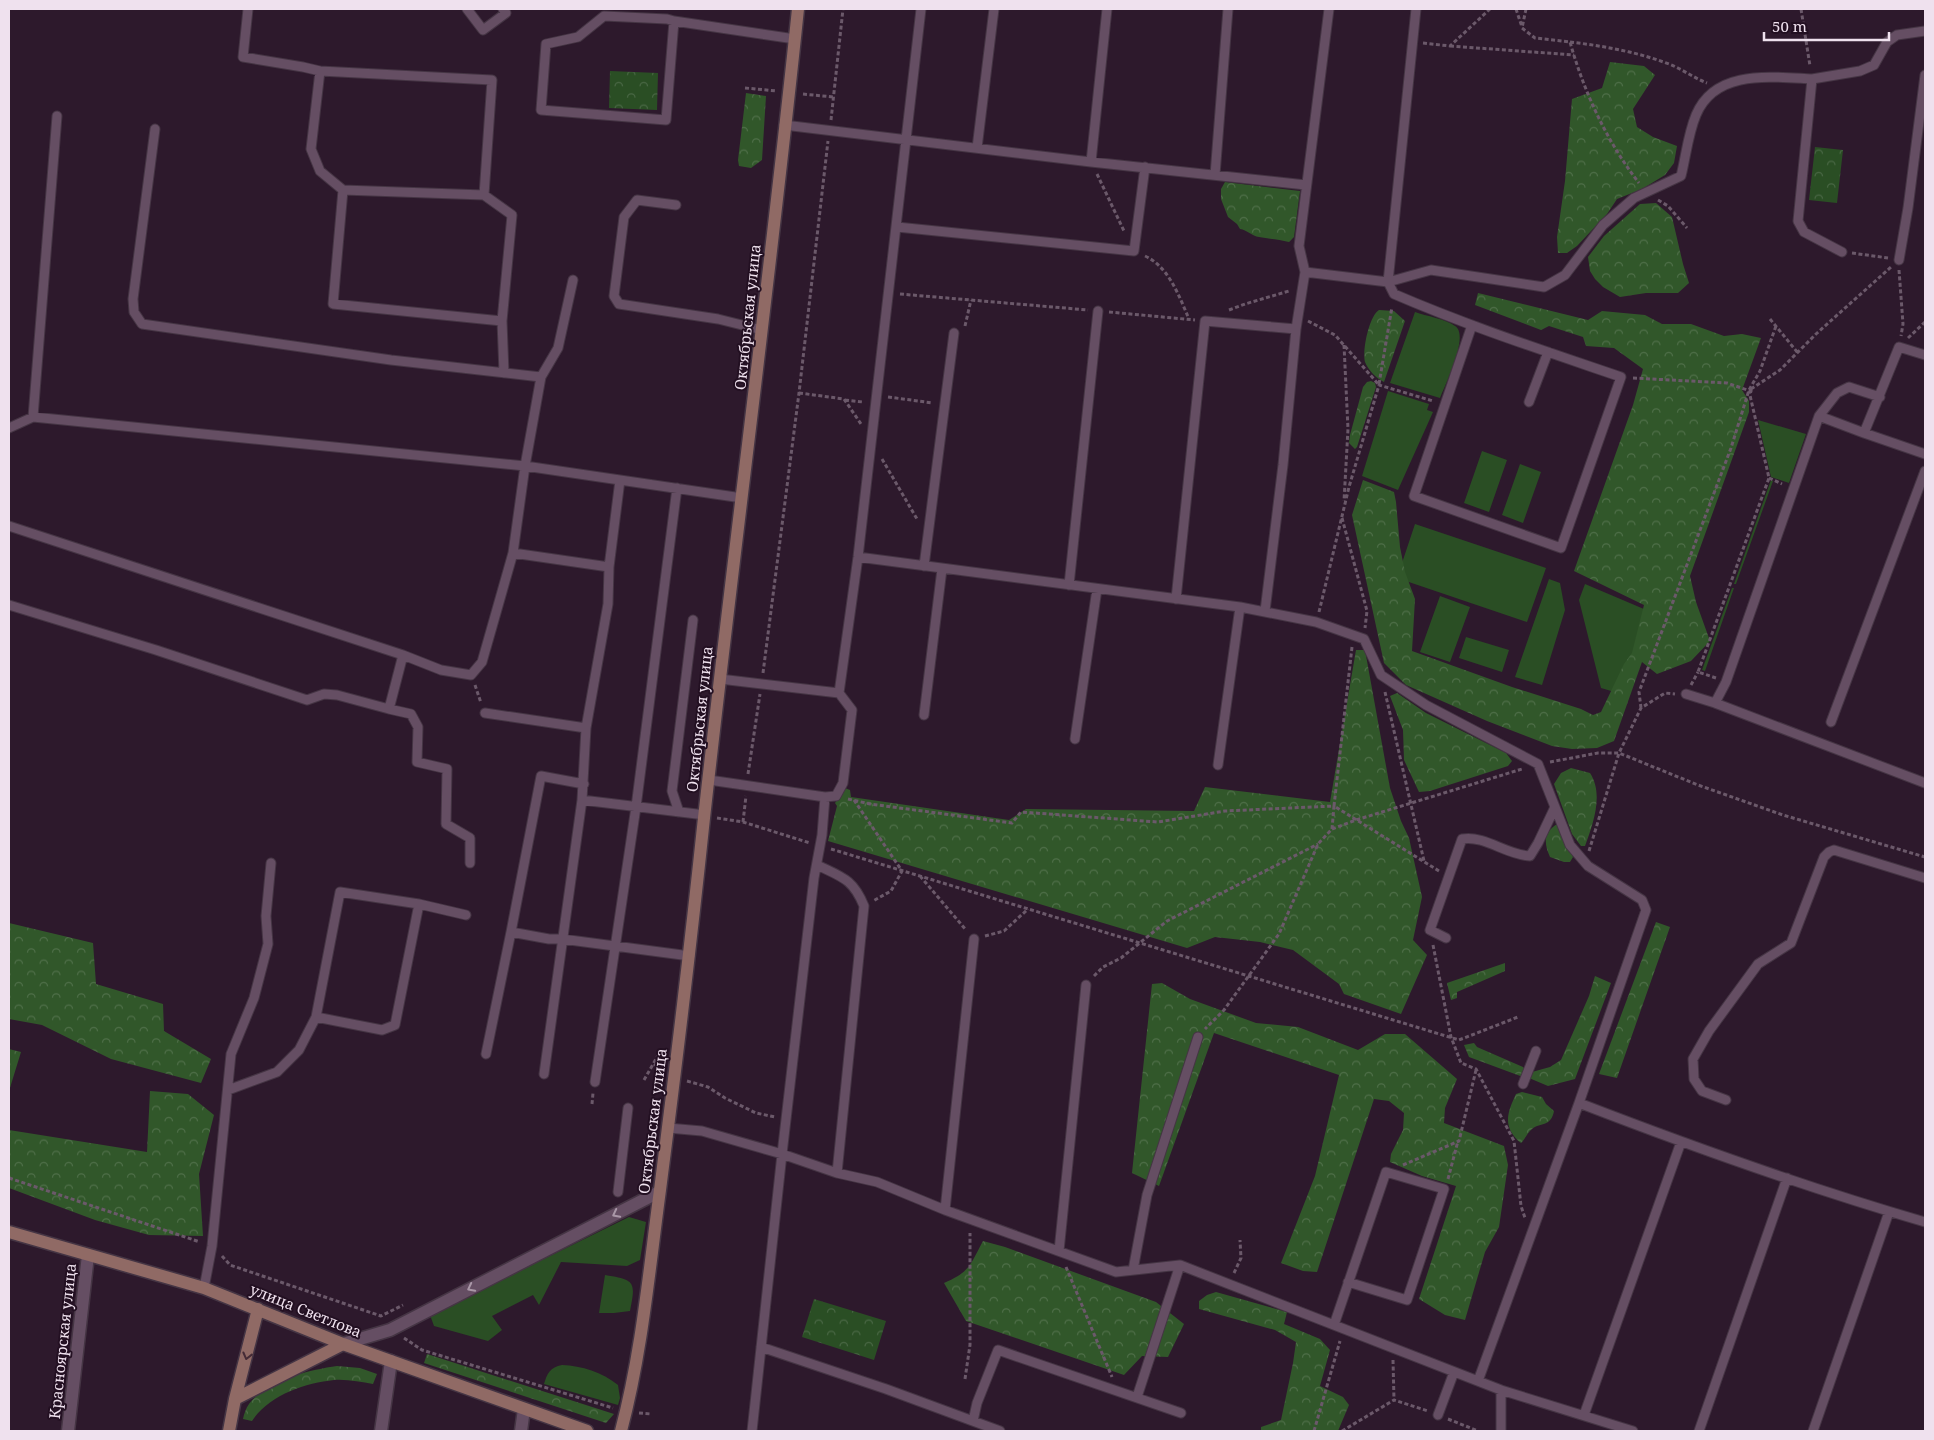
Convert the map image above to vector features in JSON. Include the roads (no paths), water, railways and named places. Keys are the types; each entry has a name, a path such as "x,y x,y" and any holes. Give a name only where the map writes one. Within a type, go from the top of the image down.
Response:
{"main road":[{"name":"Октябрьская улица","path":"620,1431 644,1320 690,956 704,815 798,9"},
{"name":"улица Светлова","path":"9,1232 204,1288 343,1344 587,1431"},
{"path":"229,1431 235,1399 258,1309"},
{"path":"235,1399 343,1344"}],"street":[{"path":"343,1344 390,1330 659,1192"},
{"name":"Красноярская улица","path":"68,1431 88,1255"},
{"path":"381,1431 390,1361"},
{"path":"521,1431 524,1409"}],"lane":[{"path":"248,9 243,57 320,71 492,80 484,195"},
{"path":"467,9 483,30 506,13 503,9"},
{"path":"709,780 825,797 836,796 843,783 852,710 839,693 877,399 921,9"},
{"path":"977,148 994,9"},
{"path":"1091,162 1107,9"},
{"path":"1215,175 1228,9"},
{"path":"1264,611 1283,465 1296,329 1306,272 1299,246 1329,9"},
{"path":"1416,9 1388,282 1394,294 1472,326 1621,377 1561,548 1414,496 1472,326"},
{"path":"674,21 666,120 541,110 546,44 578,37 604,16 667,19 795,39"},
{"path":"1306,272 1388,282 1431,270 1544,287 1565,275 1603,225 1634,198 1681,176 1695,116 1704,100 1719,88 1732,81 1760,77 1812,79 1860,72 1874,64 1887,42 1897,35 1925,32"},
{"path":"320,71 311,149 320,171 343,190 484,195 512,215 502,321 504,373"},
{"path":"1898,260 1908,208 1925,75"},
{"path":"1812,79 1798,221 1804,232 1842,252"},
{"path":"33,417 57,116"},
{"path":"784,124 1091,162 1306,185"},
{"path":"155,129 133,299 134,312 142,324 392,360 541,377"},
{"path":"897,227 1134,251 1145,167"},
{"path":"343,190 333,304 502,321"},
{"path":"676,205 637,200 624,217 614,296 619,304 718,319 762,330"},
{"path":"9,526 403,655 441,670 471,675 482,662 513,553 525,466 541,377 558,348 573,280"},
{"path":"1070,585 1098,311"},
{"path":"1176,599 1205,321 1296,329"},
{"path":"924,566 954,333"},
{"path":"1864,433 1899,347 1925,355"},
{"path":"1529,402 1548,352"},
{"path":"1715,703 1726,682 1819,416 1837,393 1848,387 1880,397"},
{"path":"1819,416 1925,454"},
{"path":"9,428 33,417 525,466 742,498"},
{"path":"1831,722 1925,471"},
{"path":"544,1074 584,784 586,728 608,604 609,568 620,480"},
{"path":"594,1082 636,807 677,488"},
{"path":"513,553 609,568"},
{"path":"858,557 1240,607 1316,622 1354,634 1364,639 1381,676 1426,706 1538,764 1570,845 1588,866 1642,900 1646,910 1579,1104 1478,1381"},
{"path":"924,715 942,568"},
{"path":"1075,739 1097,589"},
{"path":"9,605 156,650 307,700 324,694 337,695 411,714 418,727 417,762 447,769 446,824 470,838 470,863"},
{"path":"1218,765 1240,607"},
{"path":"678,812 672,791 693,620"},
{"path":"389,709 403,655"},
{"path":"720,679 839,693"},
{"path":"1686,694 1715,703 1925,783"},
{"path":"485,713 586,728"},
{"path":"486,1054 541,776 584,784"},
{"path":"752,1431 786,1119 825,797"},
{"path":"582,800 704,815"},
{"path":"1446,938 1430,930 1462,839 1473,837 1517,855 1530,856 1555,806"},
{"path":"1726,1100 1702,1091 1694,1079 1693,1059 1709,1032 1758,964 1791,943 1824,856 1834,850 1925,878"},
{"path":"204,1288 212,1246 231,1054 254,998 268,944 266,916 271,863"},
{"path":"817,864 846,879 858,891 864,906 836,1172"},
{"path":"228,1090 277,1072 299,1050 316,1017 340,892 418,904 466,915"},
{"path":"316,1017 382,1030 395,1024 418,904"},
{"path":"511,932 549,939 614,945 690,956"},
{"path":"945,1210 974,939"},
{"path":"1059,1251 1086,985"},
{"path":"1133,1270 1147,1196 1198,1037"},
{"path":"1523,1084 1536,1051"},
{"path":"1579,1104 1681,1142 1889,1212 1925,1222"},
{"path":"618,1192 628,1108"},
{"path":"668,1128 702,1131 836,1172 877,1182 945,1210 1116,1272 1180,1265 1501,1390 1633,1431"},
{"path":"1584,1415 1681,1142"},
{"path":"1334,1325 1348,1282 1386,1172 1444,1190 1407,1300 1348,1282"},
{"path":"1699,1431 1787,1178"},
{"path":"1813,1431 1889,1212"},
{"path":"1137,1397 1180,1265"},
{"path":"761,1347 1000,1431"},
{"path":"973,1421 977,1403 998,1350 1181,1412"},
{"path":"1438,1414 1454,1372"},
{"path":"1501,1390 1501,1431"}]}
